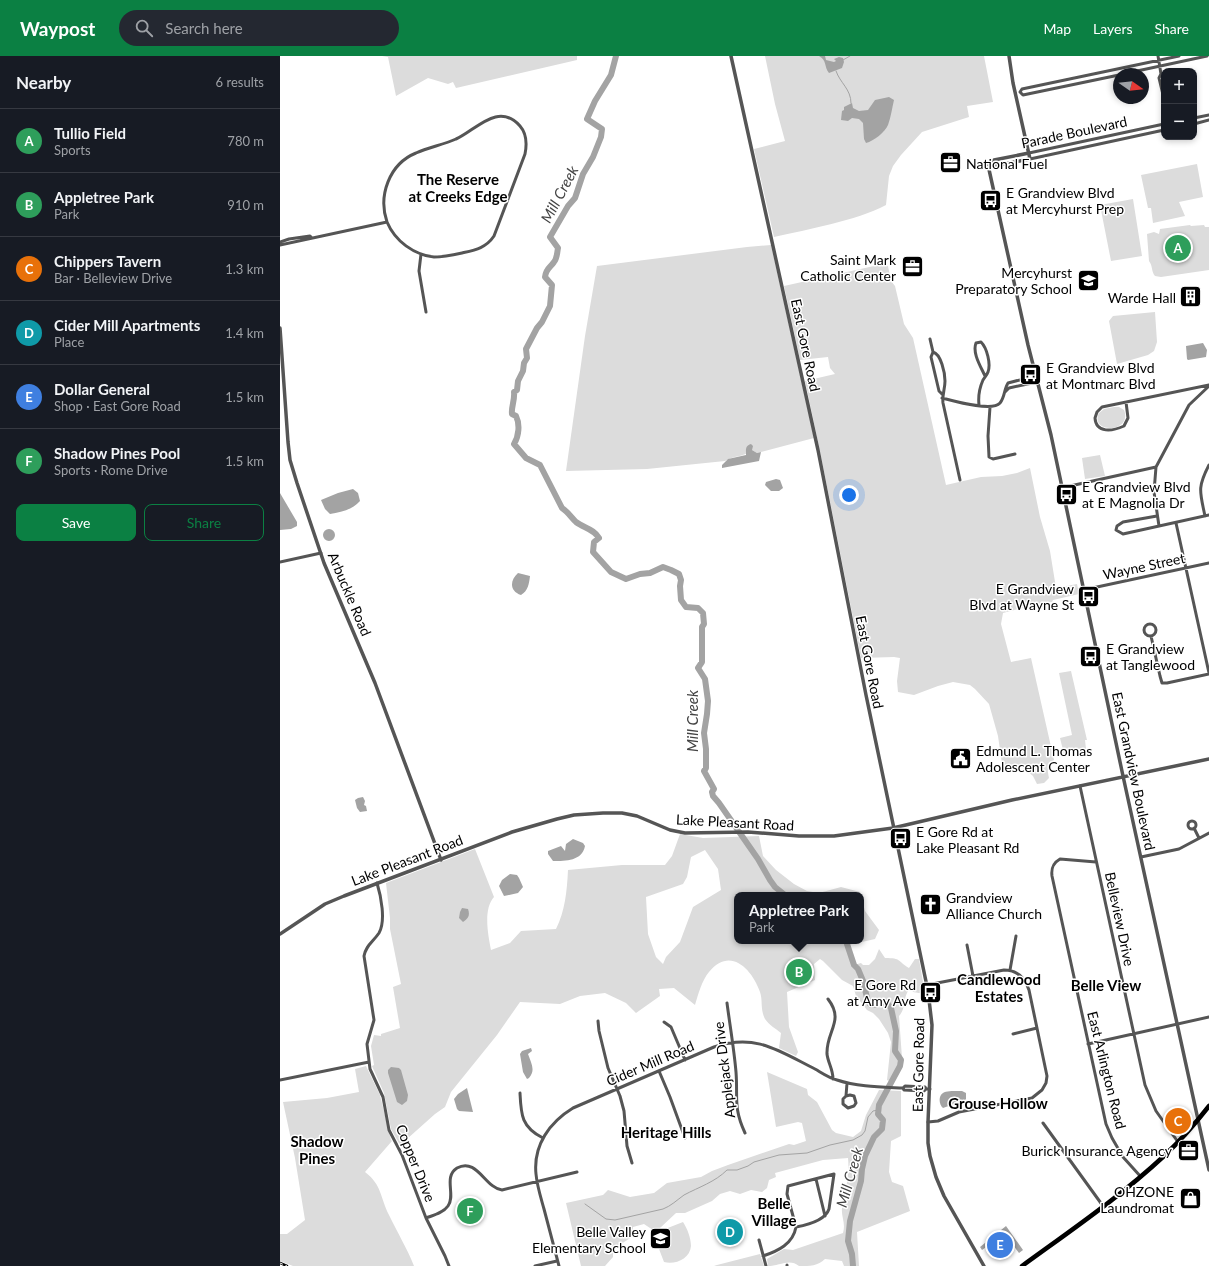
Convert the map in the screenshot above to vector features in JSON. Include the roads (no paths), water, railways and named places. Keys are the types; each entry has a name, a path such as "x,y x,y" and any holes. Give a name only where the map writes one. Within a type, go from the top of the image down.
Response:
{"main road":[{"path":"1022,1266 1141,1176 1178,1142 1209,1106"}],"street":[{"name":"East Gore Road","path":"731,56 816,443 862,679 927,985 932,1025 928,1089 929,1150 936,1177 947,1201 984,1266"},
{"path":"1009,56 1018,93 1030,159"},
{"path":"1158,56 1161,69"},
{"path":"1018,93 1022,89 1179,56"},
{"path":"1149,68 1207,56"},
{"path":"1018,93 1023,95 1113,76"},
{"path":"1161,76 1159,78 1161,86"},
{"path":"1197,117 1209,115"},
{"path":"493,117 506,117 519,124 526,135 525,154 494,236 480,249 433,257 421,254 403,244 393,234 387,222 384,207 384,197 387,184 394,171 408,157 415,153 459,138 485,120 493,117"},
{"path":"1197,123 1209,120"},
{"name":"Parade Boulevard","path":"989,165 994,160 1029,154 1161,125"},
{"name":"Parade Boulevard","path":"989,165 995,166 1161,131"},
{"name":"East Grandview Boulevard","path":"989,165 1035,376 1051,435 1061,488 1209,1170"},
{"path":"280,245 387,222"},
{"path":"280,242 300,237 310,236 312,238"},
{"path":"421,254 419,278 426,312"},
{"name":"Arbuckle Road","path":"280,328 285,417 290,460 321,553 335,590 378,689 440,860"},
{"path":"930,339 933,352 931,356 939,391 942,394"},
{"path":"979,406 979,393 988,372 989,362 985,348 981,342 979,342 976,343 975,349 985,376"},
{"path":"933,352 939,356 944,374 945,390 942,394 942,398 960,480"},
{"path":"942,398 979,406 995,407 1000,404 1007,384 1035,376"},
{"path":"1005,392 1009,388 1037,382"},
{"path":"1126,402 1128,418 1124,426 1106,430 1098,427 1095,418 1100,409 1126,402 1209,385"},
{"path":"1159,526 1154,484 1156,467 1189,405 1209,385"},
{"path":"990,407 988,436 989,458 993,459 1015,454"},
{"path":"1157,516 1123,522 1116,528 1123,534 1207,515 1200,493 1200,483 1209,465"},
{"path":"1061,488 1156,467"},
{"path":"1151,636 1162,683 1209,673 1176,523"},
{"path":"280,562 321,553"},
{"name":"Wayne Street","path":"1083,590 1209,563"},
{"name":"Lake Pleasant Road","path":"280,934 325,904 512,832 568,816 612,812 637,816 680,832 743,832 820,837 894,828 1123,776 1209,759"},
{"name":"Belleview Drive","path":"1080,786 1145,1086 1156,1111 1178,1142"},
{"path":"1194,828 1199,838"},
{"path":"1141,857 1178,849 1209,833"},
{"name":"East Arlington Road","path":"1096,862 1080,862 1065,858 1060,859 1055,862 1052,871 1088,1044 1109,1131 1123,1157 1141,1176"},
{"name":"Copper Drive","path":"377,884 380,895 382,923 379,932 366,948 364,956 374,1020 367,1044 369,1062 372,1074 384,1097 389,1130 402,1155 426,1218 449,1266"},
{"path":"1010,970 1016,936"},
{"path":"967,945 973,976"},
{"path":"927,985 998,971 1010,970 1021,976 1027,984 1038,1028 1047,1076 1045,1085 1038,1094 1032,1098 959,1112 938,1121 928,1122"},
{"path":"828,999 835,1008 836,1015 827,1053 833,1073 833,1079"},
{"name":"Applejack Drive","path":"727,1003 736,1072 736,1104 740,1121 745,1133"},
{"path":"1088,1044 1209,1018"},
{"path":"598,1021 598,1031 608,1068 624,1111 627,1146 632,1163"},
{"path":"664,1022 671,1027 685,1060"},
{"path":"1013,1034 1038,1028"},
{"name":"Cider Mill Road","path":"559,1266 537,1182 536,1161 537,1152 543,1138 551,1126 565,1113 714,1047 732,1043 757,1043 776,1048 833,1079 847,1083 895,1088 903,1088 905,1086 925,1087 928,1089"},
{"path":"280,1080 369,1062"},
{"path":"659,1072 685,1138"},
{"path":"846,1096 854,1096 856,1103 854,1106 848,1108 844,1106 843,1099 846,1096 847,1083"},
{"path":"520,1093 523,1118 534,1133 543,1138"},
{"path":"1043,1123 1103,1206"},
{"path":"426,1218 439,1213 448,1206 450,1199 451,1177 456,1170 461,1167 467,1166 474,1168 491,1185 499,1190 510,1189 577,1172"},
{"path":"763,1256 783,1247 793,1237 796,1227 786,1194 789,1185 834,1174 829,1209 825,1216 806,1225 796,1227"},
{"path":"816,1179 825,1216"},
{"path":"759,1240 766,1266"},
{"path":"535,1266 557,1261"}],"waterway":[{"name":"Mill Creek","path":"616,56 611,75 595,101 587,119 602,129 601,137 593,157 583,174 575,198 568,206 550,237 558,248 556,259 547,270 545,277 552,285 550,306 526,349 527,358 518,381 517,390 514,392 512,414 516,416 518,426 518,434 514,444 526,458 540,465 562,508 576,522 597,535 599,538 594,542 593,552 611,572 626,579 640,574 650,573 663,567 671,570 679,574 681,580 681,600 686,607 698,608 703,613 704,624 702,627 702,662 698,668 705,679 708,701 704,733 706,749 706,768 704,771 714,789 712,792 713,796 758,859 770,880 781,892"},
{"path":"843,60 850,56"},
{"path":"836,71 851,98 851,103"},
{"name":"Mill Creek","path":"847,944 854,965 858,969 863,981 868,1002 871,1005 883,1002 887,1003 891,1008 896,1031 895,1051 901,1060 900,1066 879,1105 878,1114 883,1120 882,1129 874,1137 865,1156 861,1181 850,1221 848,1241 852,1254 853,1266"},
{"path":"585,1204 606,1219 615,1220 663,1209 684,1195 712,1181 727,1170 737,1170 754,1162 779,1155 807,1153 830,1145 853,1140 862,1135 865,1131 868,1117 873,1111 878,1110"}],"railway":[{"path":"280,1263 287,1266"}],"place":[{"name":"National Fuel","path":"951,163"},
{"name":"E Grandview Blvd at Mercyhurst Prep","path":"990,200"},
{"name":"Tullio Field","path":"1178,248"},
{"name":"Saint Mark Catholic Center","path":"912,267"},
{"name":"Mercyhurst Preparatory School","path":"1088,280"},
{"name":"Warde Hall","path":"1191,297"},
{"name":"E Grandview Blvd at Montmarc Blvd","path":"1030,375"},
{"name":"E Grandview Blvd at E Magnolia Dr","path":"1067,494"},
{"name":"E Grandview Blvd at Wayne St","path":"1089,596"},
{"name":"E Grandview at Tanglewood","path":"1091,656"},
{"name":"Edmund L. Thomas Adolescent Center","path":"961,758"},
{"name":"E Gore Rd at Lake Pleasant Rd","path":"900,839"},
{"name":"Grandview Alliance Church","path":"931,905"},
{"name":"Appletree Park","path":"799,972"},
{"name":"E Gore Rd at Amy Ave","path":"931,992"},
{"name":"Chippers Tavern","path":"1178,1121"},
{"name":"Burick Insurance Agency","path":"1188,1150"},
{"name":"OHZONE Laundromat","path":"1190,1199"},
{"name":"Shadow Pines Pool","path":"470,1211"},
{"name":"Cider Mill Apartments","path":"730,1232"},
{"name":"Belle Valley Elementary School","path":"661,1239"},
{"name":"Dollar General","path":"1000,1245"}],"district":[{"name":"The Reserve at Creeks Edge","path":"458,188"},
{"name":"Belle View","path":"1106,985"},
{"name":"Candlewood Estates","path":"999,988"},
{"name":"Grouse Hollow","path":"998,1103"},
{"name":"Heritage Hills","path":"666,1132"},
{"name":"Shadow Pines","path":"317,1150"},
{"name":"Belle Village","path":"774,1212"}]}
